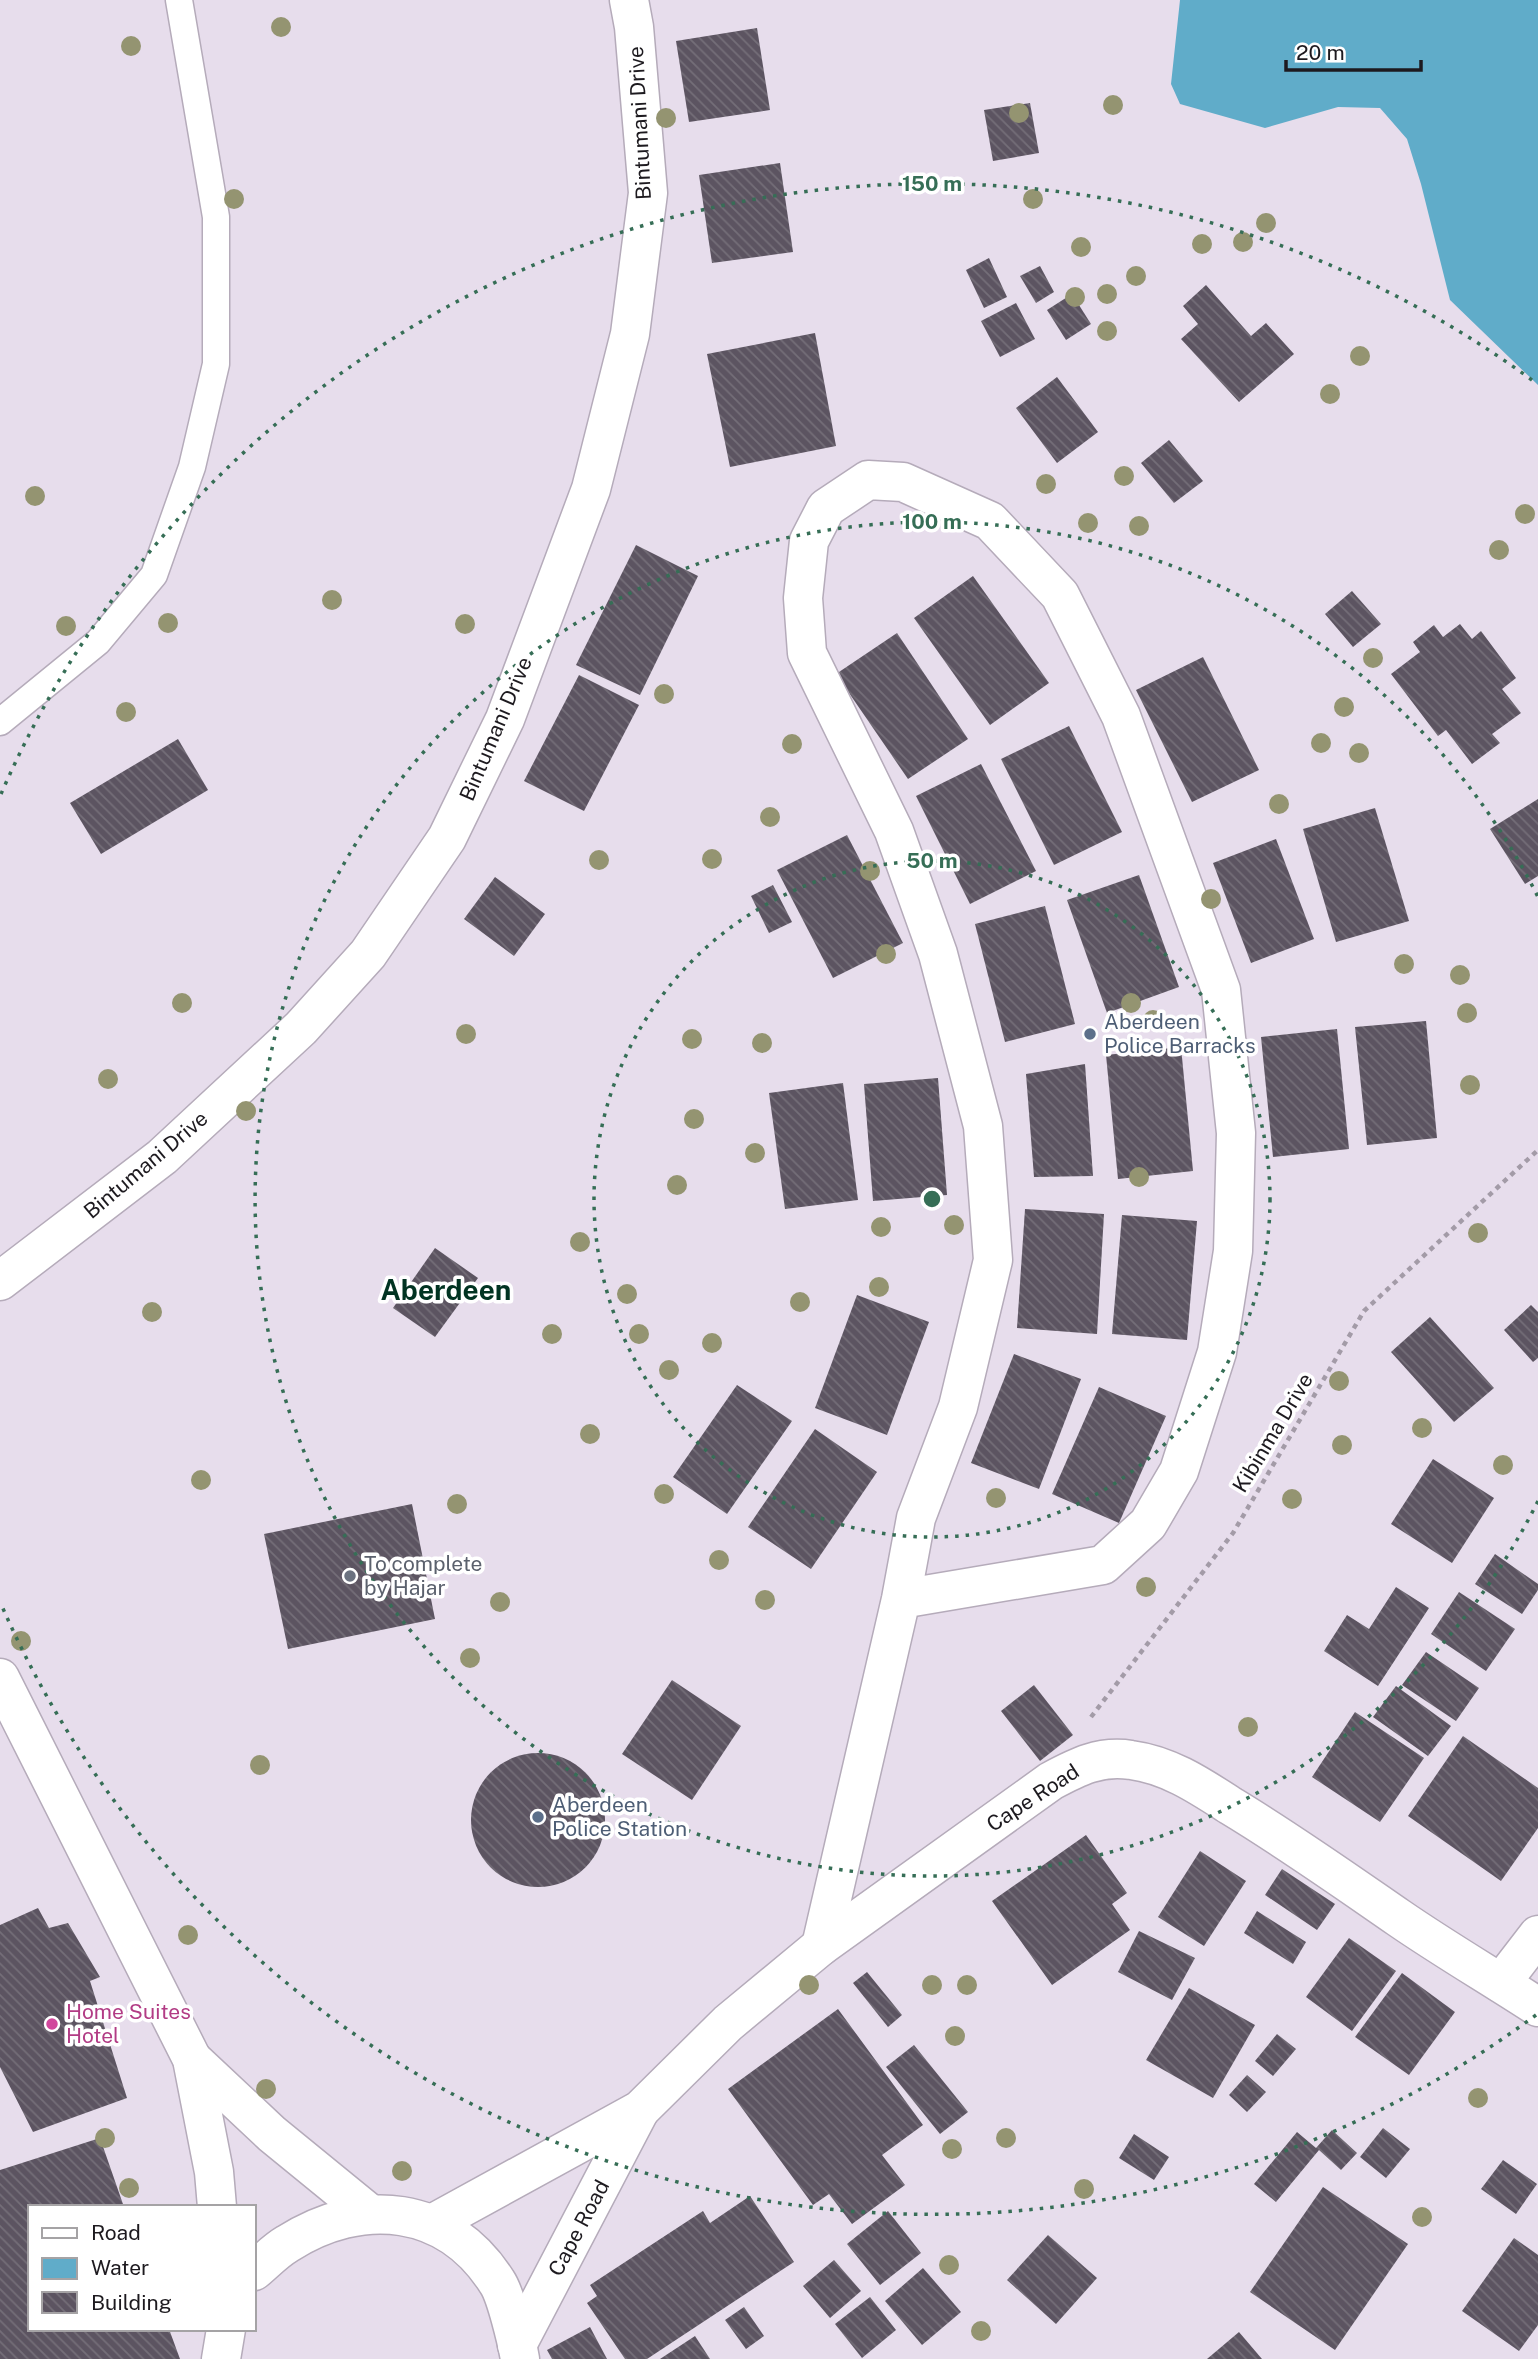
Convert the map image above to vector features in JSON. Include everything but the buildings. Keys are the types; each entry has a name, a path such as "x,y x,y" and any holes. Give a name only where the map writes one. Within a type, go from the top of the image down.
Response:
{"street":[{"name":"Bintumani Drive","path":"0,1281 162,1157 301,1028 368,954 447,838 505,719 591,489 630,334 648,193 634,27 629,0"},
{"path":"821,1946 901,1599 916,1518 958,1407 993,1260 983,1126 938,954 894,831 807,653 803,598 809,541 826,508 867,480 902,482 990,521 1060,595 1121,716 1221,989 1236,1133 1233,1251 1217,1352 1179,1471 1148,1524 1103,1565 901,1599"},
{"path":"0,1678 192,2059 214,2172 216,2205"},
{"name":"Cape Road","path":"432,2224 640,2110 728,2023 821,1946 1051,1781 1082,1764 1107,1759 1130,1759 1181,1775 1268,1828 1407,1923 1538,2007"},
{"path":"1502,1983 1538,1936"},
{"path":"192,2059 272,2134 370,2214"},
{"name":"Cape Road","path":"519,2352 640,2110"},
{"path":"256,2269 287,2244 329,2223 370,2214 401,2215 432,2224 466,2244 499,2284 519,2352"}],"lane":[{"path":"0,722 98,642 154,575 192,467 216,364 216,217 179,0"}],"path":[{"name":"Kibinma Drive","path":"1082,1764 1081,1738 1084,1726 1233,1533 1364,1311 1538,1150"}],"water":[{"path":"1180,0 1538,0 1538,385 1450,300 1407,139 1380,108 1338,107 1265,128 1180,104 1171,84"}],"place":[{"name":"Aberdeen Police Barracks","path":"1090,1034"},
{"name":"To complete by Hajar","path":"350,1576"},
{"name":"Aberdeen Police Station","path":"538,1817"},
{"name":"Home Suites Hotel","path":"52,2024"}],"district":[{"name":"Aberdeen","path":"446,1290"}]}
